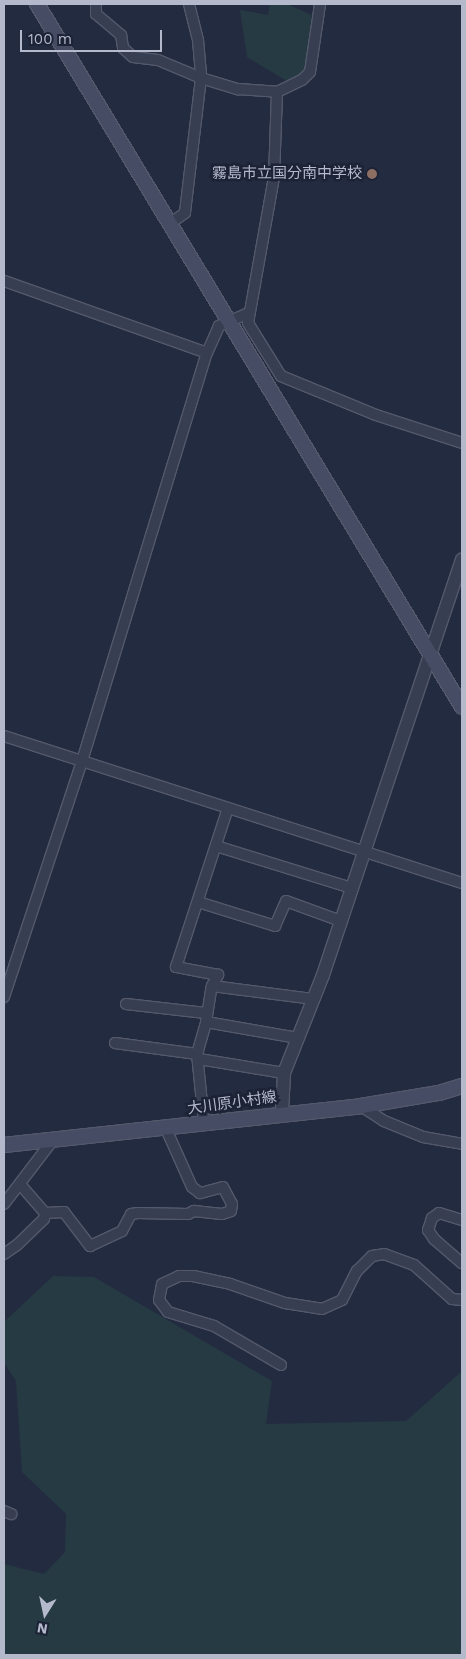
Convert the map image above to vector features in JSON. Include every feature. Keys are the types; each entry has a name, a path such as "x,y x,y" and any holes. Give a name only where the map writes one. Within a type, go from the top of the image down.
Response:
{"main road":[{"path":"37,4 462,707"},
{"name":"大川原小村線","path":"4,1145 166,1129 282,1112 361,1106 439,1093 462,1086"}],"street":[{"path":"96,4 96,14 120,35 123,48 134,57 158,60 201,78 238,89 277,92 302,80 310,72 320,4"},
{"path":"169,224 185,213 201,78 198,40 189,4"},
{"path":"277,92 274,177 248,313 248,323 281,376 376,415 462,443"},
{"path":"4,282 207,353"},
{"path":"4,997 82,761 207,353 219,326 248,313"},
{"path":"282,1112 284,1073 314,999 462,560"},
{"path":"4,736 462,883"},
{"path":"204,1123 198,1056 212,986 218,975 176,967 228,808"},
{"path":"216,846 352,888"},
{"path":"198,902 275,926 286,901 341,921"},
{"path":"212,986 314,999"},
{"path":"126,1004 206,1017 298,1038"},
{"path":"115,1043 198,1056 284,1073"},
{"path":"361,1106 384,1121 423,1137 462,1144"},
{"path":"45,1213 64,1212 90,1246 122,1231 132,1214 222,1214 231,1211 232,1204 223,1187 200,1193 192,1187 166,1129"},
{"path":"4,1204 53,1140"},
{"path":"20,1184 45,1213"},
{"path":"4,1254 44,1219 45,1213"},
{"path":"462,1220 439,1213 432,1218 428,1230 434,1239 462,1263"},
{"path":"281,1365 214,1326 168,1312 159,1300 162,1284 179,1276 193,1276 230,1284 285,1303 322,1309 342,1300 357,1271 372,1256 384,1254 414,1265 452,1298 462,1300"}],"shaded area":[{"path":"270,4 287,4 312,15 305,70 290,83 247,57 240,10 268,15"},
{"path":"53,1276 94,1277 272,1381 266,1424 406,1421 462,1371 462,1655 4,1655 4,1564 44,1574 65,1552 66,1514 22,1472 16,1381 4,1363 4,1322"}],"place":[{"name":"霧島市立国分南中学校","path":"372,174"}]}
